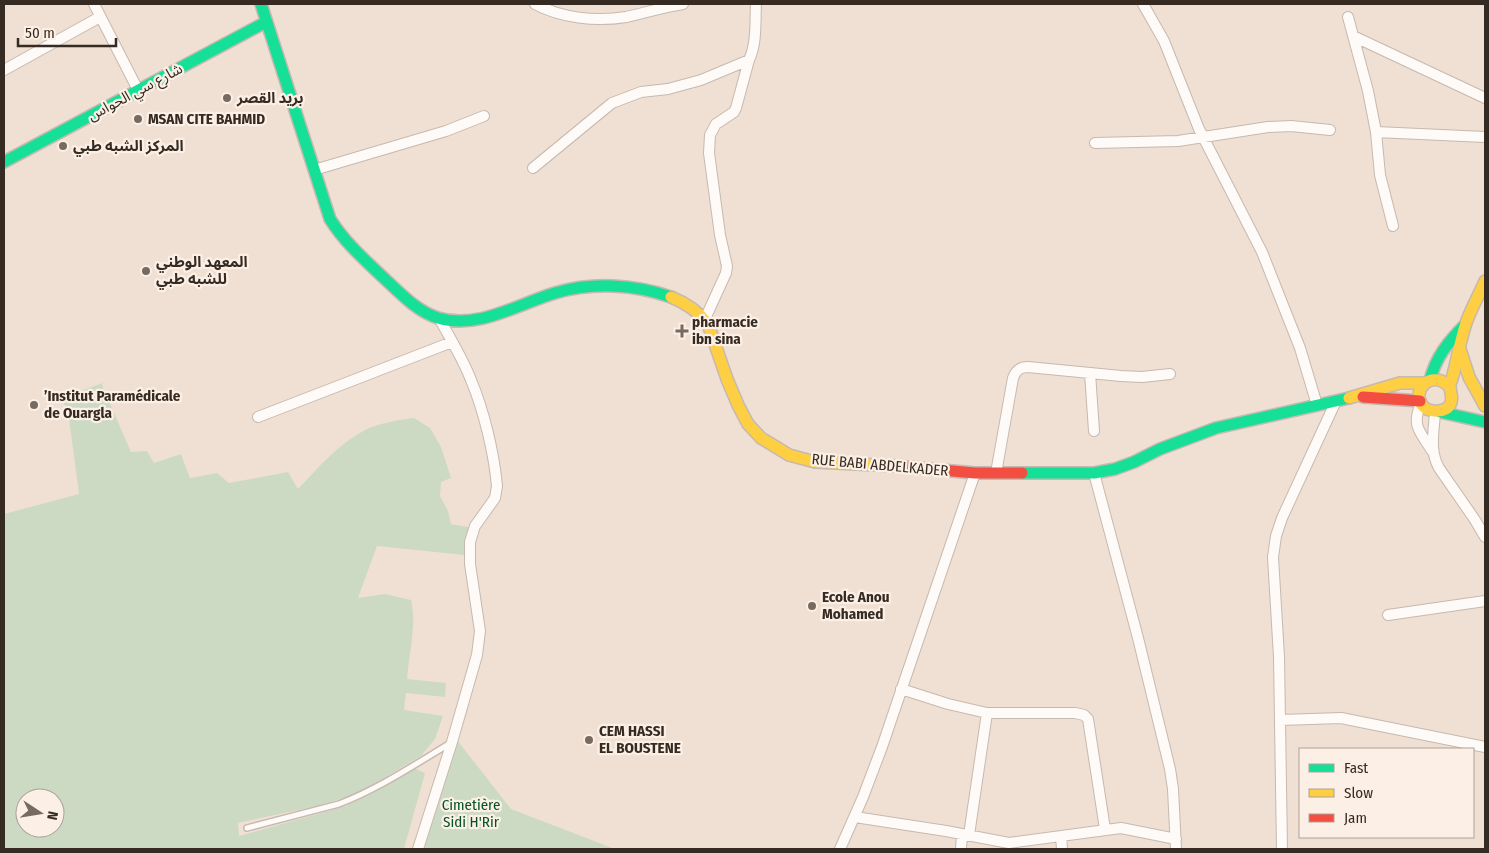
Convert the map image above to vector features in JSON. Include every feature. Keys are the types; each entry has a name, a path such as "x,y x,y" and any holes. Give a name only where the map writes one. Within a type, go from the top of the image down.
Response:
{"main road":[{"name":"RUE BABI ABDELKADER","path":"261,4 330,219 348,245 411,302 425,312 439,318 454,321 486,318 573,288 600,285 635,288 669,296 686,304 705,319 711,329 727,379 748,424 761,438 789,455 815,462 898,466 975,473 1094,473 1122,466 1160,449 1216,428 1360,396"},
{"name":"شارع سي الحواس","path":"4,162 266,22"},
{"path":"1438,412 1446,409 1452,400 1450,388 1466,324 1485,281"},
{"path":"1466,324 1442,350 1428,381 1420,391 1421,402 1424,408 1485,422"},
{"path":"1460,349 1469,377 1485,407"},
{"path":"1360,396 1400,383 1441,380 1450,388 1470,397 1485,407"},
{"path":"1360,396 1421,402"}],"street":[{"path":"94,4 138,90"},
{"path":"535,4 547,11 582,19 624,17 683,4"},
{"path":"705,319 726,273 727,266 720,235 709,153 710,135 716,124 734,112 736,108 749,60 753,52 756,4"},
{"path":"1143,4 1164,41 1203,138 1262,252 1300,348 1317,405"},
{"path":"4,70 100,17"},
{"path":"1348,17 1368,91 1376,132 1380,175 1394,226"},
{"path":"1353,36 1485,98"},
{"path":"533,168 612,103 641,92 668,89 701,80 749,60"},
{"path":"314,170 446,130 484,116"},
{"path":"1095,143 1178,141 1268,127 1291,126 1330,130"},
{"path":"1376,132 1485,137"},
{"path":"418,849 466,695 479,641 478,619 470,564 470,542 475,526 495,498 497,486 483,413 472,381 439,318"},
{"path":"258,417 452,342"},
{"path":"996,473 1013,378 1019,368 1028,367 1128,376 1170,374"},
{"path":"1090,373 1094,431"},
{"path":"1282,849 1279,657 1273,557 1276,536 1282,518 1336,401"},
{"path":"1421,402 1416,414 1416,424 1432,451 1434,460 1485,537"},
{"path":"1432,451 1438,412"},
{"path":"840,849 855,817 882,747 975,473"},
{"path":"855,817 1009,843 1121,828 1176,844 1170,769 1138,638 1094,473"},
{"path":"1388,615 1485,601"},
{"path":"901,689 948,704 987,713 1075,713 1084,715 1088,719 1090,729 1105,829"},
{"path":"961,849 987,713"},
{"path":"1280,720 1344,719 1485,747"},
{"path":"1061,836 1062,849"}],"lane":[{"path":"247,828 352,799 452,742"}],"green space":[{"path":"103,383 102,385 131,452 147,451 154,463 181,454 190,478 217,473 229,483 288,472 298,489 337,449 365,430 382,424 414,418 430,428 441,447 451,478 441,482 440,496 448,511 451,524 473,528 464,555 377,546 358,598 385,594 411,600 413,629 407,679 446,683 445,697 406,693 404,710 443,716 435,739 421,756 358,793 322,805 238,823 239,836 346,806 414,768 425,773 404,849 4,849 4,514 79,494 68,411 61,398"},
{"name":"Cimetière Sidi H'Rir","path":"457,740 511,809 615,849 424,849"}],"traffic: fast":[{"path":"261,4 330,219 356,251 410,302 438,318 468,321 498,314 555,293 584,287 628,287 671,297"},
{"path":"4,162 266,22"},
{"path":"1430,380 1443,350 1465,325"},
{"path":"1022,473 1094,473 1115,469 1160,449 1216,428 1349,398"},
{"path":"1440,412 1485,422"}],"traffic: slow":[{"path":"1450,387 1443,382 1429,381 1421,389 1420,401 1423,406 1433,411 1445,410 1450,405 1452,398 1450,384 1464,330 1470,312 1485,281"},
{"path":"671,297 691,308 708,324 738,405 748,424 761,438 789,455 815,462 897,466"},
{"path":"1460,349 1469,377 1485,406"},
{"path":"1349,398 1400,383 1425,383"}],"traffic: jam":[{"path":"1363,397 1420,401"},
{"path":"897,466 975,473 1022,473"}],"place":[{"name":"بريد القصر","path":"227,98"},
{"name":"MSAN CITE BAHMID","path":"138,119"},
{"name":"المركز الشبه طبي","path":"63,146"},
{"name":"المعهد الوطني للشبه طبي","path":"146,271"},
{"name":"pharmacie ibn sina","path":"682,331"},
{"name":"’Institut Paramédicale de Ouargla","path":"34,405"},
{"name":"Ecole Anou Mohamed","path":"812,606"},
{"name":"CEM HASSI EL BOUSTENE","path":"589,740"}]}
